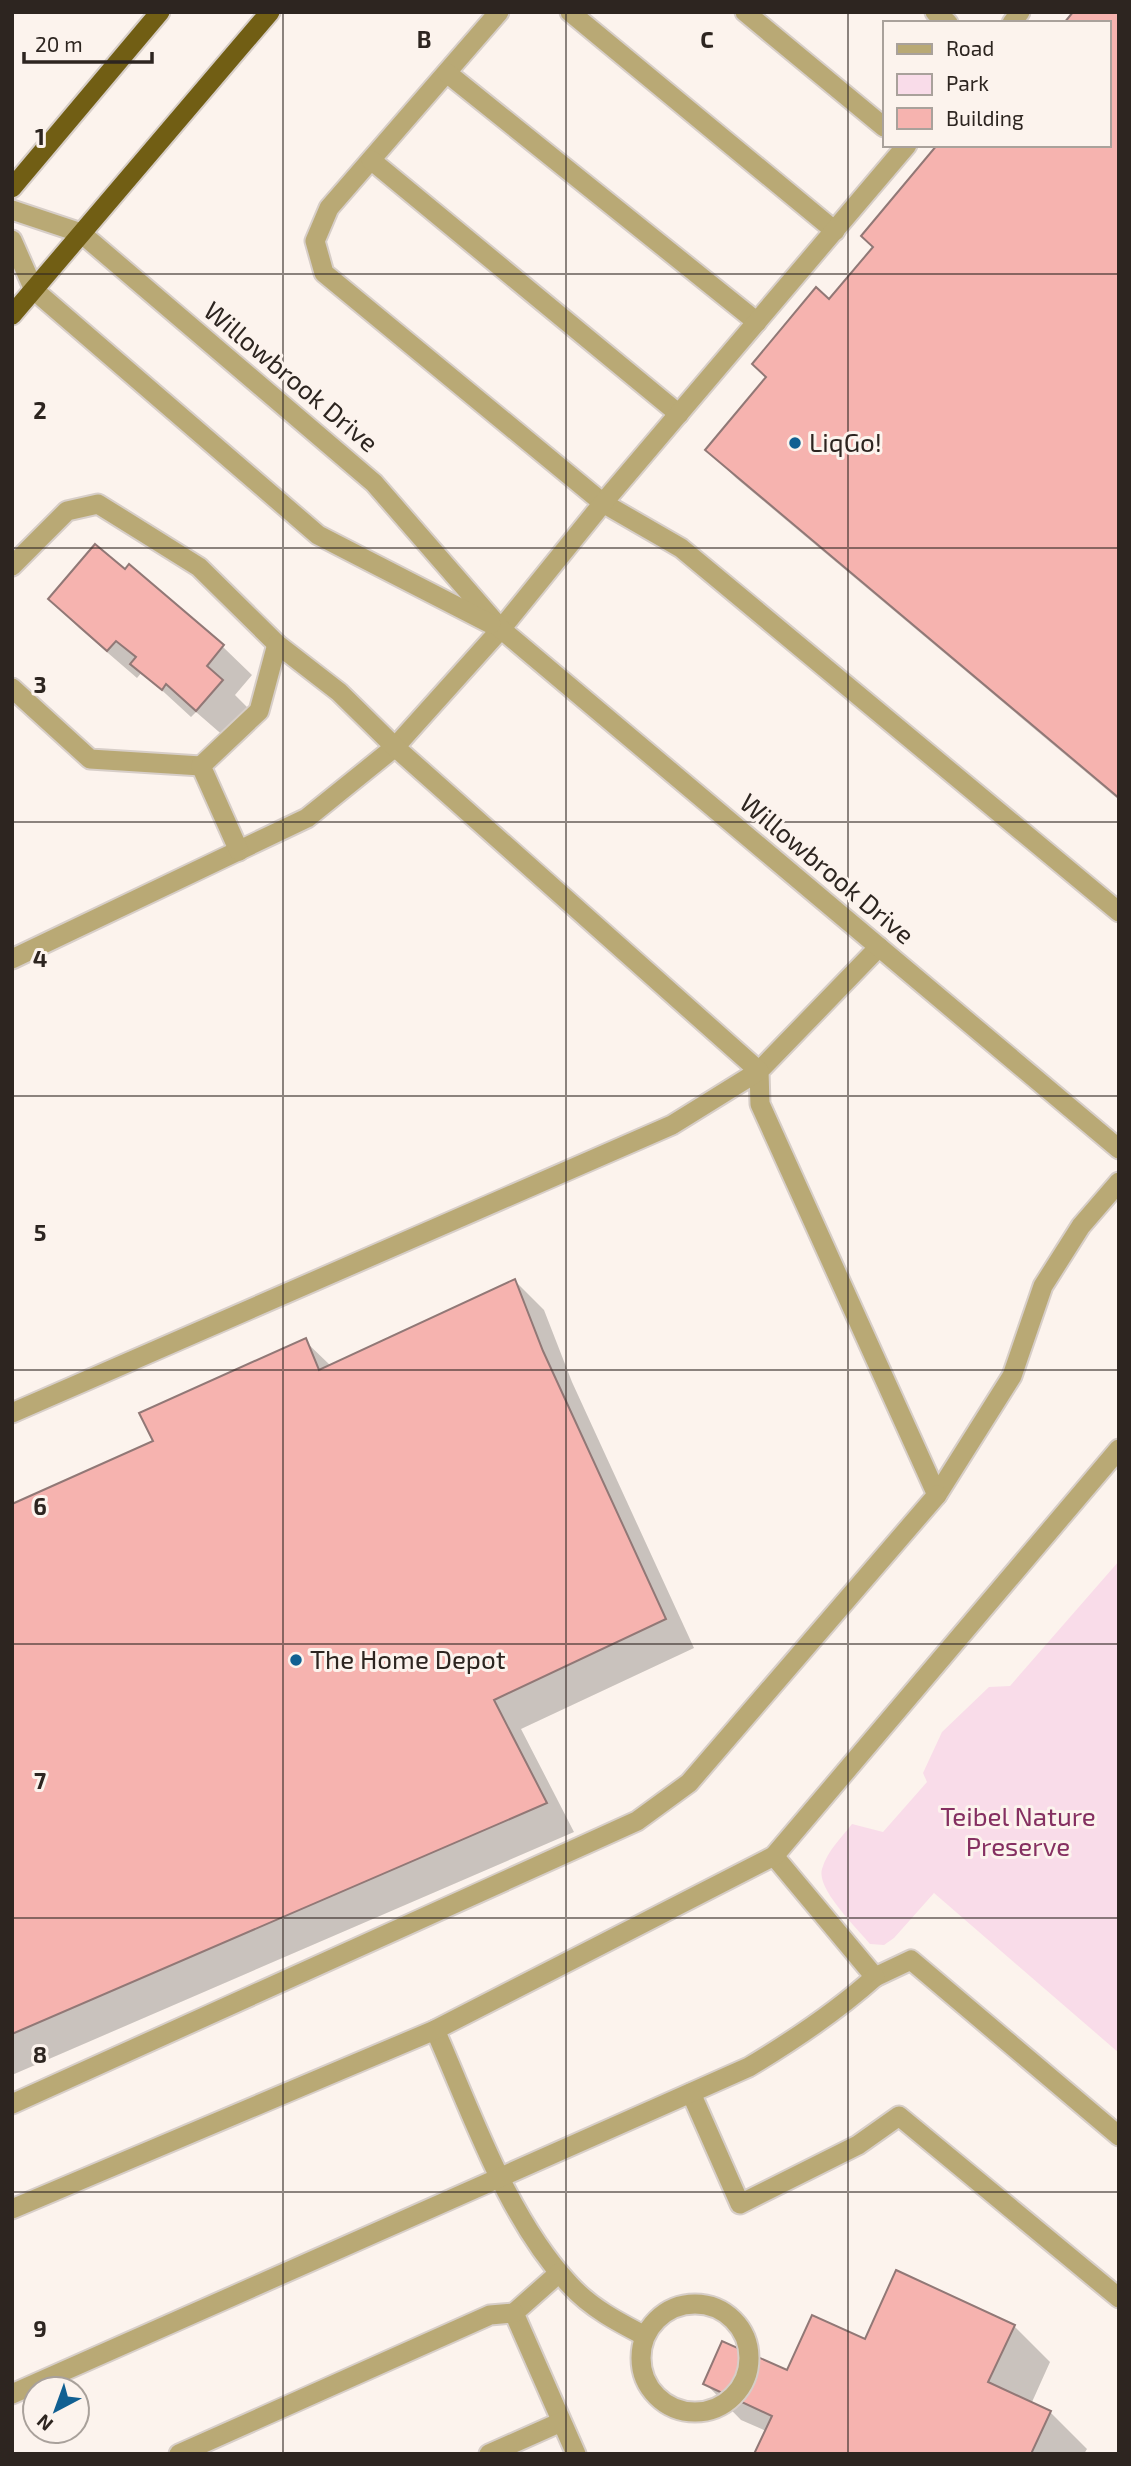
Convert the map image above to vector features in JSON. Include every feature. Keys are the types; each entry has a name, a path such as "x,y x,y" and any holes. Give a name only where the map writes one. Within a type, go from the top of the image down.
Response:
{"highway":[{"path":"12,188 160,12"},
{"path":"12,314 270,12"}],"street":[{"path":"499,12 329,208 315,241 324,273 603,503 681,548 1119,912"},
{"path":"570,12 835,231"},
{"path":"746,12 883,126"},
{"path":"447,73 757,322"},
{"path":"12,959 307,818 394,747 501,629 603,503 905,147"},
{"path":"371,160 679,414"},
{"name":"Willowbrook Drive","path":"12,210 82,233 374,483 501,629 1119,1150"},
{"name":"Willowbrook Drive","path":"12,240 34,290 318,535 501,629"},
{"path":"12,566 67,511 98,504 199,567 276,644 339,692 394,747 759,1071 760,1104 937,1495"},
{"path":"12,688 90,759 201,766 259,711 276,644"},
{"path":"201,766 239,851"},
{"path":"12,1413 672,1125 759,1071 879,947"},
{"path":"12,2104 637,1821 689,1783 937,1495 1012,1376 1043,1286 1082,1226 1119,1182"},
{"path":"12,2209 435,2030 774,1856 1119,1449"},
{"path":"774,1856 875,1978"},
{"path":"12,2394 749,2067 800,2036 875,1978 911,1960 1119,2136"},
{"path":"435,2030 500,2178 515,2208 550,2263 571,2287 594,2307 645,2336"},
{"path":"691,2093 740,2204 858,2145 899,2116 1119,2298"},
{"path":"179,2454 490,2315 514,2313 559,2273"},
{"path":"688,2303 708,2304 725,2312 739,2325 748,2342 750,2361 746,2379 730,2399 708,2411 691,2412 674,2408 659,2399 642,2370 641,2352 645,2336 655,2320 670,2308 688,2303"},
{"path":"514,2313 576,2454"},
{"path":"489,2454 561,2422"}],"green space":[{"name":"Teibel Nature Preserve","path":"1119,1561 1119,2053 934,1893 894,1938 884,1945 870,1944 831,1897 825,1887 822,1869 827,1856 852,1824 883,1832 927,1782 923,1773 942,1732 989,1687 1010,1686"}],"building":[{"path":"1073,12 1119,12 1119,798 705,450 766,377 752,364 816,287 829,299 873,247 861,236 935,147 1110,147 1110,21 1066,21"},
{"path":"95,544 125,569 129,564 224,645 207,666 223,680 196,711 166,684 162,690 130,664 136,657 116,641 107,651 48,599"},
{"name":"The Home Depot","path":"515,1279 543,1351 666,1619 494,1700 547,1803 12,2034 12,1504 153,1441 139,1413 306,1338 319,1370"},
{"path":"896,2270 1015,2325 988,2382 1051,2411 1031,2454 754,2454 772,2416 703,2384 722,2341 787,2370 812,2315 865,2339"}],"place":[{"name":"LiqGo!","path":"795,443"},
{"name":"The Home Depot","path":"296,1660"}]}
